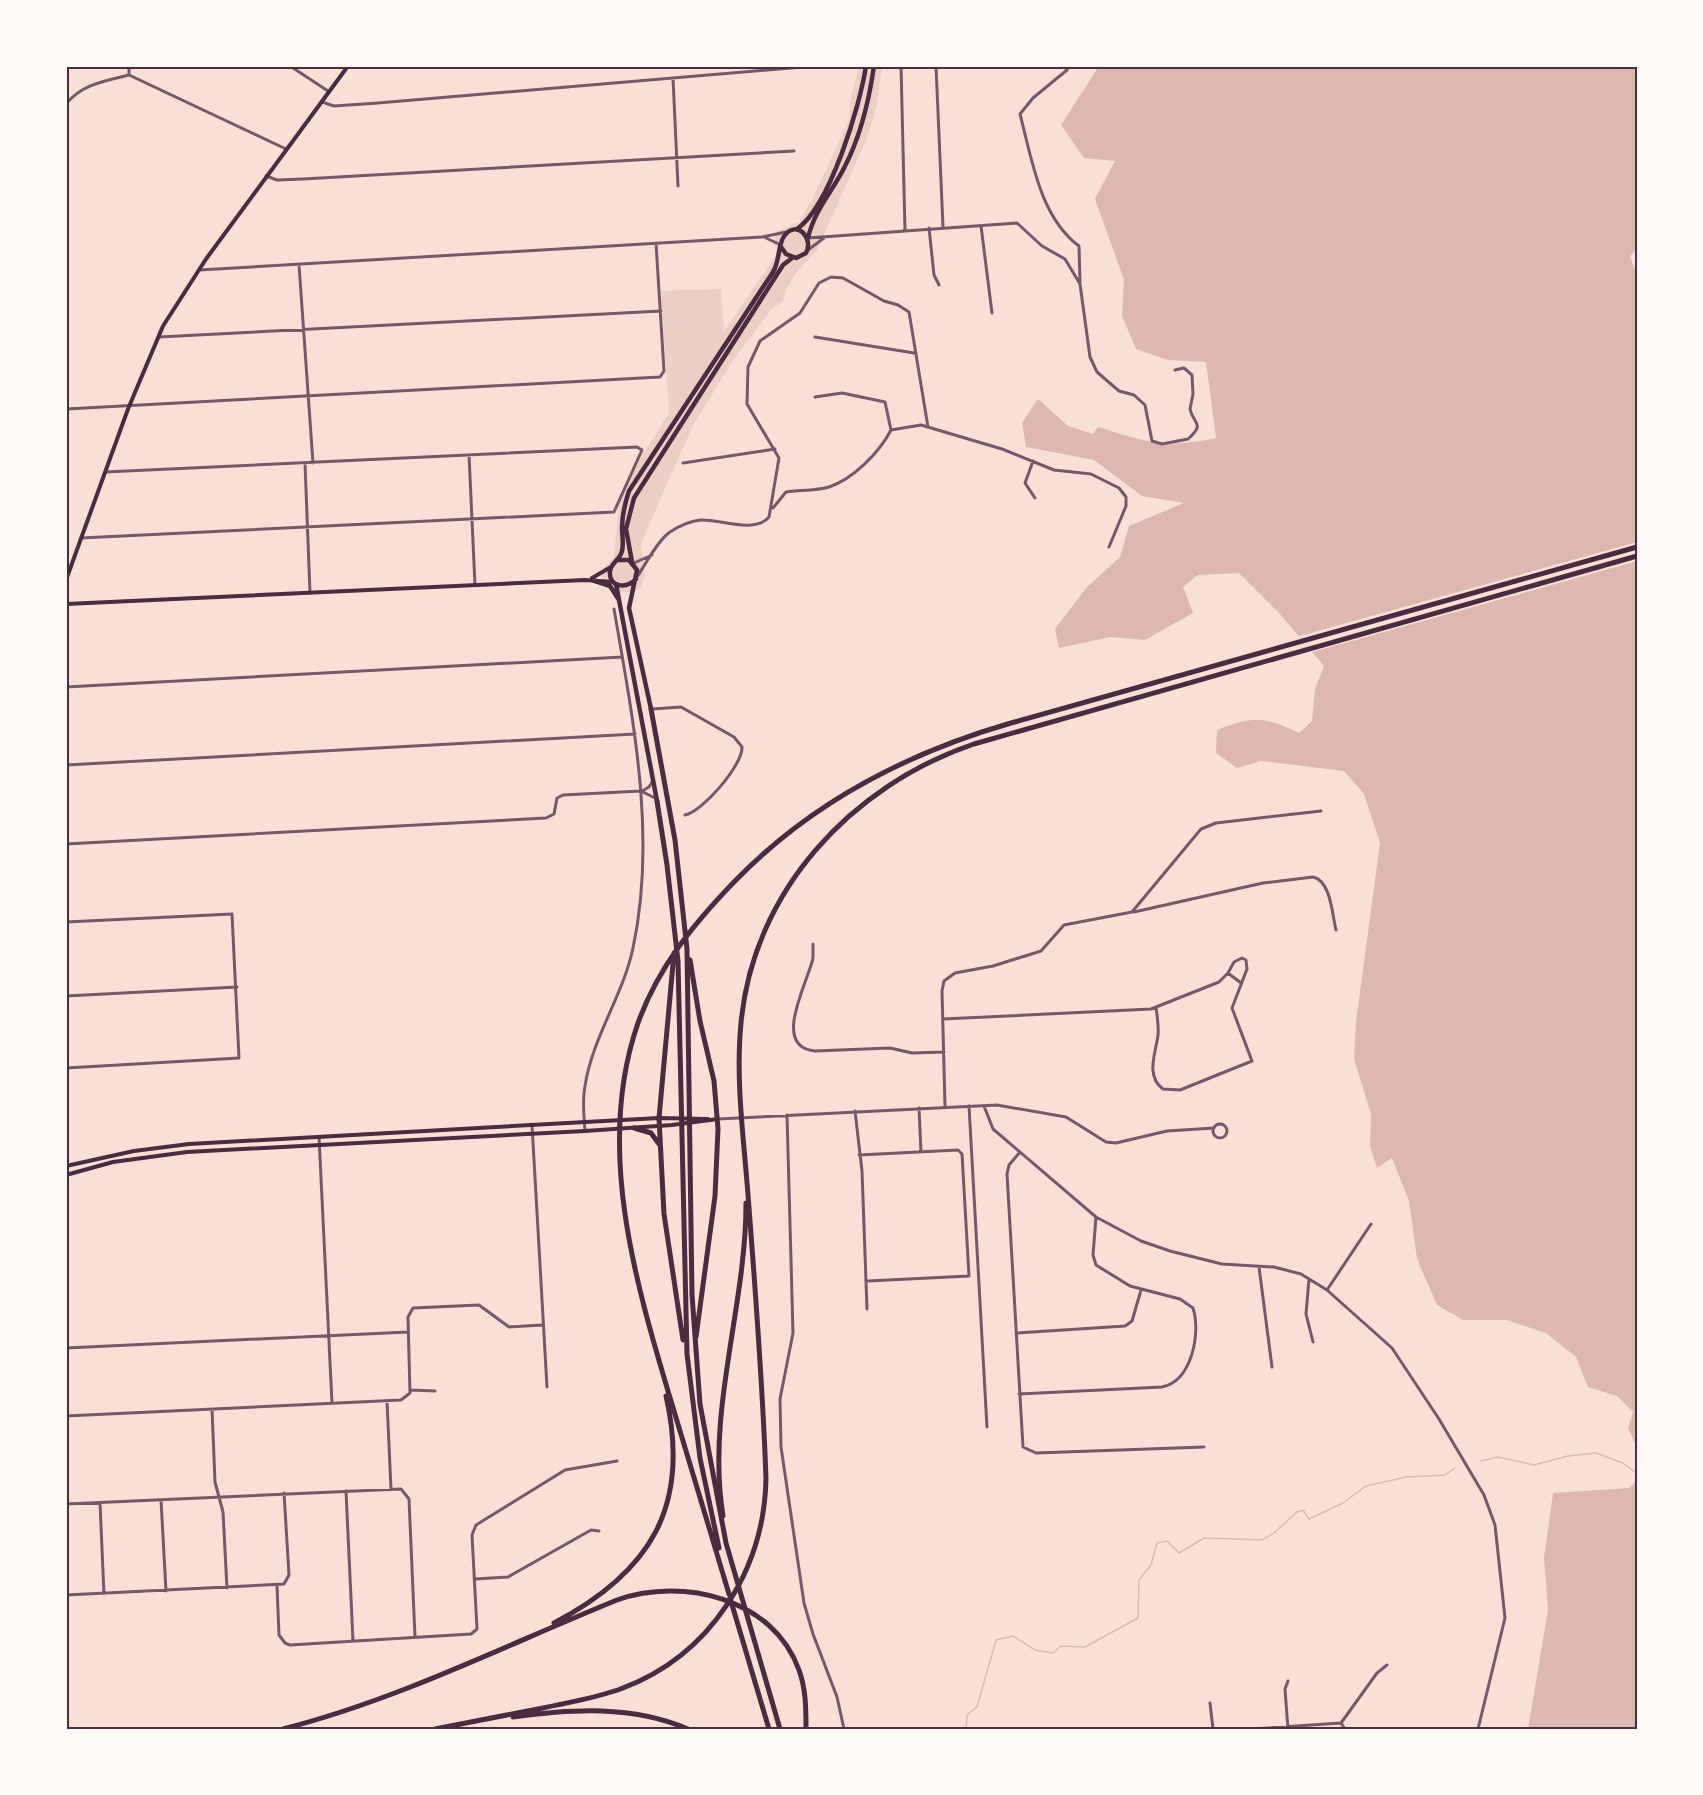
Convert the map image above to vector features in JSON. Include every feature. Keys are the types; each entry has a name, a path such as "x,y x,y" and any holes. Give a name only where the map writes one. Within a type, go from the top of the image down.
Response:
{"highway":[{"path":"507,1647 601,1596 635,1564 658,1528 671,1489 675,1455 672,1422 634,1265 624,1199 621,1123 624,1081 635,1032 654,985 676,949 714,903 749,867 787,834 833,800 909,759 995,727 1637,547"},
{"path":"435,1729 583,1699 623,1688 674,1660 712,1625 736,1591 751,1560 762,1520 766,1479 739,1051 747,985 770,921 804,864 844,820 895,780 928,762 1006,734 1637,556"},
{"path":"651,709 675,840 688,953 700,1022 714,1081 718,1119 715,1196 700,1301 695,1362"},
{"path":"657,801 678,966 684,1301 690,1385"},
{"path":"674,930 673,973 659,1118 660,1151 667,1234 705,1487 729,1594"},
{"path":"688,953 692,1295 695,1362 707,1454 732,1568 780,1729"},
{"path":"634,1128 653,1135 660,1151"},
{"path":"732,1568 720,1499 718,1441 744,1259 747,1168"},
{"path":"655,1346 769,1729"},
{"path":"283,1729 399,1692 633,1595 671,1591 712,1596 758,1617 775,1631 788,1648 804,1687 806,1729"},
{"path":"461,1724 551,1712 592,1710 649,1717 688,1729"}],"main road":[{"path":"66,580 129,406 157,337 199,270 348,66"},
{"path":"796,230 809,216 840,158 854,119 866,66"},
{"path":"651,709 629,608 636,578 626,529 633,500 783,265 793,258 803,256 808,250 808,238 814,217 854,148 863,119 874,66"},
{"path":"585,580 600,575 616,561 622,551 623,512 634,482 773,272 788,232 802,231 808,238"},
{"path":"781,246 786,255 793,258"},
{"path":"616,561 623,559 633,563"},
{"path":"611,566 610,573 622,608 657,801"},
{"path":"66,604 592,579 626,586 636,578"},
{"path":"592,579 610,586 622,608"},
{"path":"66,1166 160,1147 607,1120 718,1119"},
{"path":"66,1175 113,1162 174,1153 607,1130 718,1119"}],"street":[{"path":"129,66 129,75"},
{"path":"290,66 328,91"},
{"path":"321,101 329,106 356,105 814,66"},
{"path":"901,66 905,230"},
{"path":"936,66 944,227"},
{"path":"1068,66 1067,70 1033,98 1020,114 1041,191 1063,234 1079,246 1080,284 1092,363 1111,385 1134,395 1144,405 1149,414 1150,436 1154,442 1162,444 1188,439 1198,427 1198,420 1190,409 1193,394 1192,375 1184,368 1175,370"},
{"path":"66,104 76,92 101,81 129,75 286,149"},
{"path":"673,78 678,186"},
{"path":"266,176 277,180 294,180 794,151"},
{"path":"808,238 1017,223 1042,246 1065,259 1080,284"},
{"path":"981,225 992,313"},
{"path":"929,228 934,276 939,285"},
{"path":"199,270 762,237 788,232"},
{"path":"762,237 775,240 781,246"},
{"path":"808,250 826,237"},
{"path":"66,409 662,376 664,371 656,243"},
{"path":"299,265 313,463"},
{"path":"772,510 779,458 747,404 748,367 760,341 800,313 819,283 831,277 843,278 884,302 898,305 909,312 928,427"},
{"path":"157,337 661,311"},
{"path":"815,337 915,353"},
{"path":"636,578 665,536 684,524 706,520 757,524 766,520 786,492 826,488 846,478 880,447 891,430 885,402 842,393 815,397"},
{"path":"891,430 921,425 1034,461 1054,470 1091,474 1123,492 1126,497 1126,506 1109,547"},
{"path":"81,538 614,512 641,453 641,448 105,472"},
{"path":"682,463 775,450"},
{"path":"469,454 475,585"},
{"path":"1034,461 1025,483 1035,498"},
{"path":"305,463 310,593"},
{"path":"633,563 644,560 655,551"},
{"path":"585,1131 584,1091 590,1066 625,979 636,932 642,864 641,791 635,734 614,609"},
{"path":"66,687 622,657"},
{"path":"651,709 679,707 734,737 742,747 739,762 699,810 685,815"},
{"path":"66,765 635,734"},
{"path":"66,844 546,818 554,814 560,796 641,791 649,788 652,778"},
{"path":"641,791 653,795 657,801"},
{"path":"1132,912 1201,829 1216,823 1321,810"},
{"path":"945,1106 943,985 951,975 993,966 1041,951 1064,925 1263,883 1313,877 1320,879 1325,885 1336,930"},
{"path":"66,922 232,914 237,987 238,1058 66,1068"},
{"path":"813,944 813,959 801,988 794,1027 796,1040 803,1048 815,1052 890,1048 912,1053 944,1052"},
{"path":"943,1019 1156,1007 1219,982 1238,958 1246,960 1248,966 1232,1008 1252,1061 1180,1090 1163,1089 1154,1077 1153,1052 1158,1035 1156,1007"},
{"path":"1228,973 1241,983"},
{"path":"66,996 237,987"},
{"path":"718,1119 945,1106 1011,1106 1066,1117 1106,1142 1116,1143 1167,1131 1214,1128 1223,1124 1227,1127 1227,1135 1223,1138 1217,1137 1214,1128"},
{"path":"969,1106 987,1427"},
{"path":"984,1106 993,1129 1096,1217 1141,1241 1170,1251 1222,1264 1288,1270 1309,1279 1327,1290 1392,1348 1440,1419 1491,1511 1498,1539 1505,1618 1478,1729"},
{"path":"919,1108 921,1152"},
{"path":"855,1111 868,1281 867,1309"},
{"path":"787,1115 793,1334 780,1399 781,1447 804,1603 837,1697 844,1729"},
{"path":"532,1125 547,1387"},
{"path":"319,1137 332,1403"},
{"path":"859,1155 961,1151 969,1276 868,1281"},
{"path":"1020,1152 1009,1165 1007,1174 1022,1444 1025,1450 1032,1453 1204,1447"},
{"path":"1019,1394 1155,1388 1176,1381 1191,1355 1196,1326 1193,1308 1180,1299 1141,1290 1120,1280 1094,1262 1096,1217"},
{"path":"1327,1290 1371,1224"},
{"path":"1259,1267 1272,1367"},
{"path":"1309,1279 1306,1314 1313,1342"},
{"path":"1017,1333 1125,1326 1132,1321 1141,1290"},
{"path":"66,1416 404,1399 410,1390 409,1312 418,1307 482,1306 508,1327 542,1325"},
{"path":"66,1348 408,1332"},
{"path":"410,1390 435,1391"},
{"path":"387,1401 392,1488"},
{"path":"212,1409 215,1482 223,1512 226,1588"},
{"path":"277,1586 279,1635 285,1643 471,1634 476,1631 472,1535 476,1525 565,1470 617,1461"},
{"path":"66,1504 392,1488 404,1491 409,1499 415,1637"},
{"path":"346,1491 353,1641"},
{"path":"66,1595 284,1584 288,1575 284,1493"},
{"path":"161,1500 166,1591"},
{"path":"100,1503 104,1594"},
{"path":"475,1579 508,1577 591,1530 599,1531"},
{"path":"1252,1729 1341,1723 1377,1673 1387,1665"},
{"path":"1288,1681 1284,1689 1288,1728"},
{"path":"1210,1703 1213,1729"},
{"path":"1341,1723 1345,1729"},
{"path":"1120,1729 1131,1729"}],"shaded area":[{"path":"859,66 882,66 876,109 867,138 817,250 797,272 787,288 783,301 772,309 734,359 694,424 641,544 645,574 641,588 633,591 612,591 604,585 600,571 614,557 619,505 640,459 669,413 661,291 721,289 724,331 776,255 777,249 774,245 776,232 799,222 813,198 849,120 851,96"},
{"path":"1099,66 1637,66 1637,249 1630,256 1637,276 1637,1448 1628,1428 1633,1412 1617,1396 1588,1387 1576,1357 1546,1333 1507,1320 1463,1320 1437,1305 1417,1259 1409,1201 1392,1158 1377,1168 1370,1146 1371,1114 1354,1059 1356,1022 1380,843 1364,794 1344,771 1261,761 1237,768 1216,753 1217,730 1240,722 1268,721 1299,733 1312,721 1315,689 1324,666 1279,613 1239,573 1198,575 1183,587 1193,613 1145,640 1110,637 1059,648 1055,629 1087,587 1120,557 1129,526 1184,503 1142,496 1094,460 1026,447 1022,423 1038,399 1068,426 1093,434 1098,427 1156,442 1183,443 1216,438 1206,362 1168,360 1136,349 1122,316 1124,280 1095,199 1115,161 1084,158 1061,125"},
{"path":"1637,1480 1637,1729 1528,1729 1548,1610 1544,1558 1553,1493 1629,1488"}],"pier":[{"path":"1637,542 1637,561 1309,653 1296,637"}],"waterway":[{"path":"1481,1461 1498,1457 1534,1465 1568,1456 1596,1453 1623,1463 1637,1474"},
{"path":"966,1729 967,1715 977,1707 996,1640 1013,1636 1035,1650 1053,1653 1061,1646 1085,1647 1138,1618 1139,1580 1151,1565 1157,1543 1167,1541 1179,1553 1204,1538 1262,1540 1274,1533 1297,1512 1303,1510 1309,1519 1343,1503 1366,1486 1406,1477 1445,1475 1455,1468"}]}
